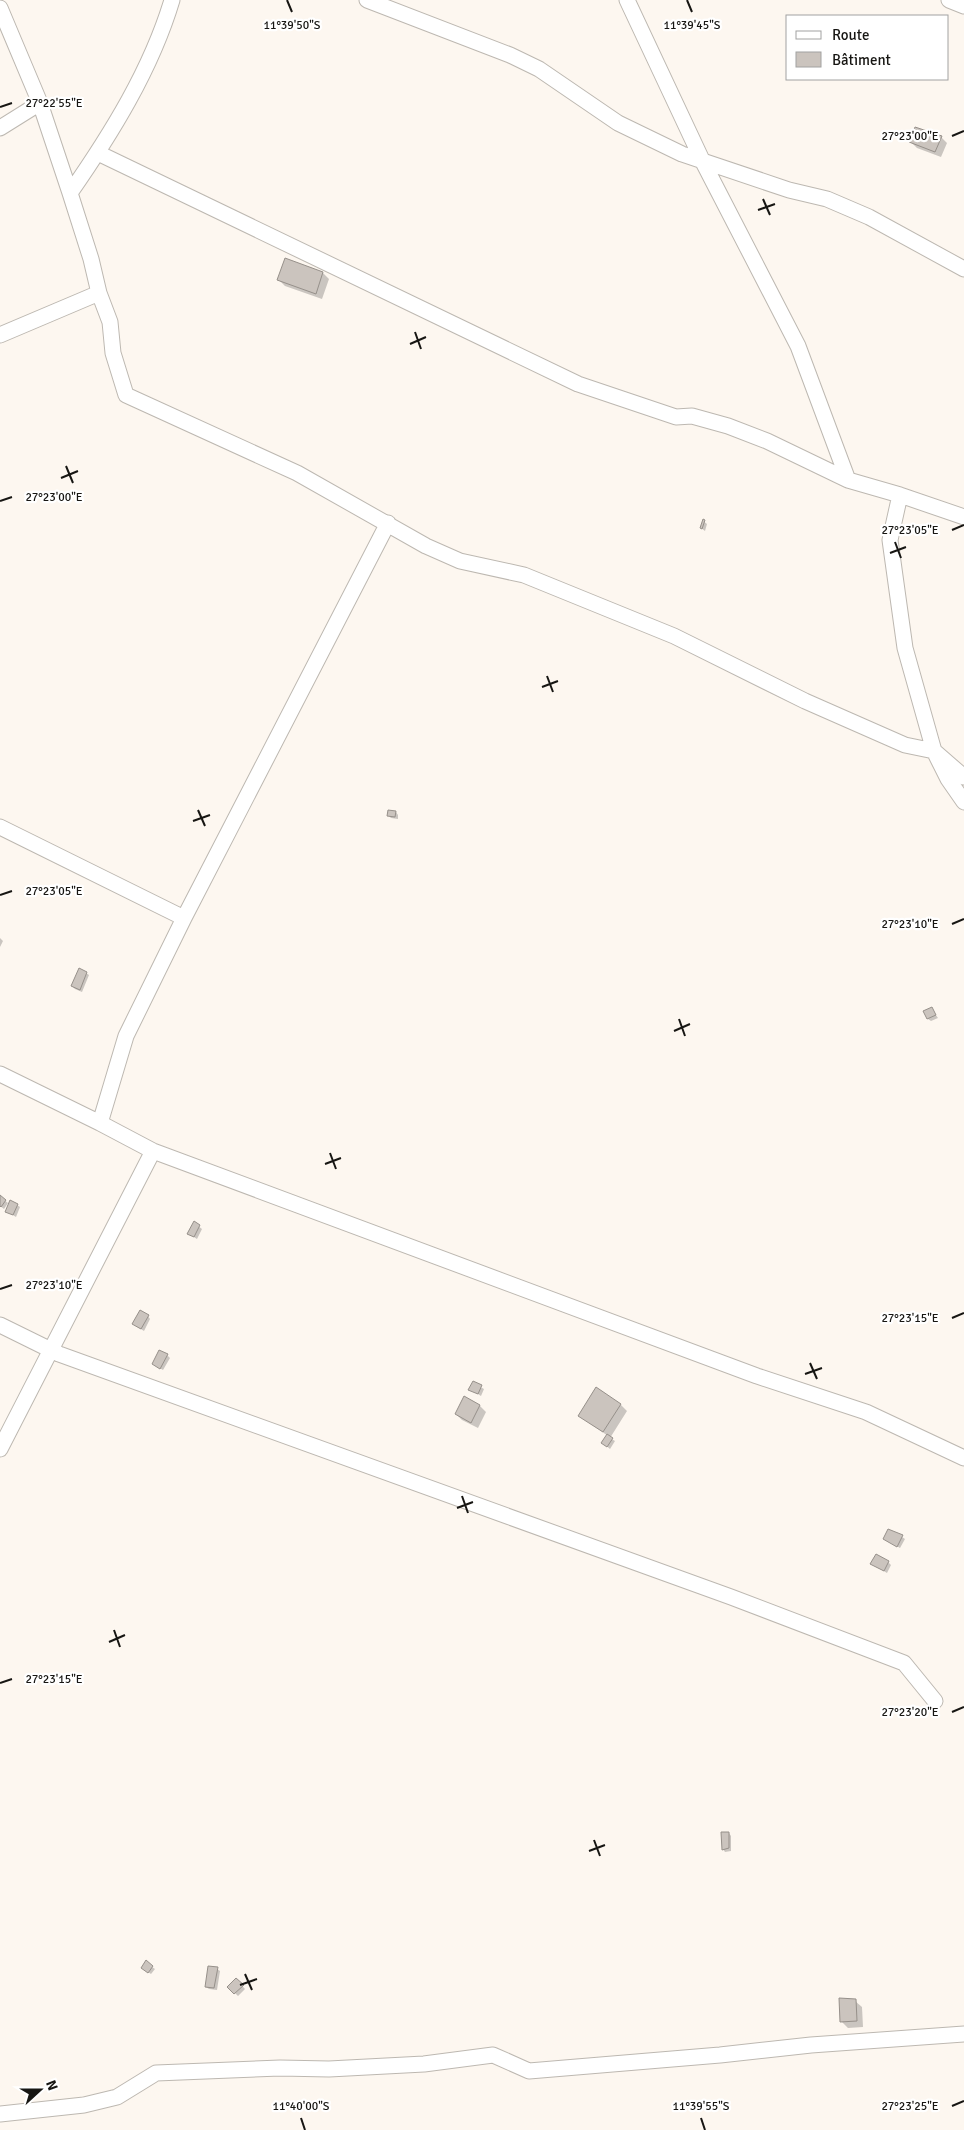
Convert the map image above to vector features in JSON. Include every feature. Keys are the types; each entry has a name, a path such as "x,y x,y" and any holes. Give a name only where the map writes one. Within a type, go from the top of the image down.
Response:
{"street":[{"path":"70,193 98,153 143,72 154,49 172,0"},
{"path":"367,0 510,55 539,69 618,123 682,154 789,190 827,200 869,217 964,269"},
{"path":"627,0 703,162 798,346 848,480"},
{"path":"949,0 964,6"},
{"path":"0,8 40,103 70,193 91,259 99,293 110,322 113,353 126,395 297,472 426,546 460,561 524,576 674,636 858,725 905,745 934,751 964,776"},
{"path":"0,128 40,103"},
{"path":"98,153 578,384 676,418 692,416 728,426 767,441 848,480 900,495 964,517"},
{"path":"0,335 99,293"},
{"path":"900,495 890,540 905,648 934,751 948,779 964,802"},
{"path":"100,1123 126,1036 184,918 388,523"},
{"path":"0,827 184,918"},
{"path":"0,1074 153,1151 757,1376 866,1412 964,1458"},
{"path":"0,1449 153,1151"},
{"path":"0,1325 52,1350 731,1597 904,1662 935,1701"},
{"path":"0,2114 92,2103 117,2097 156,2073 280,2068 329,2069 424,2064 493,2056 530,2071 720,2055 811,2045 964,2034"}],"building":[{"path":"915,127 942,136 935,152 909,142"},
{"path":"285,258 323,272 316,294 277,280"},
{"path":"703,519 705,520 702,529 700,528"},
{"path":"388,810 396,811 395,817 387,816"},
{"path":"79,968 87,972 80,990 71,986"},
{"path":"932,1007 936,1015 927,1019 923,1011"},
{"path":"0,1195 6,1200 1,1207 0,1206"},
{"path":"10,1200 18,1204 13,1215 5,1212"},
{"path":"194,1221 200,1225 194,1237 187,1234"},
{"path":"140,1310 149,1315 141,1329 132,1324"},
{"path":"159,1350 168,1354 160,1369 152,1364"},
{"path":"473,1381 482,1385 478,1394 468,1390"},
{"path":"596,1387 621,1404 603,1432 578,1416"},
{"path":"464,1396 480,1405 471,1423 455,1414"},
{"path":"607,1434 613,1438 607,1447 601,1443"},
{"path":"888,1529 903,1535 897,1547 883,1539"},
{"path":"876,1554 889,1561 884,1571 870,1564"},
{"path":"721,1832 729,1832 729,1848 722,1850"},
{"path":"146,1960 153,1966 148,1973 141,1968"},
{"path":"208,1966 218,1967 214,1988 205,1987"},
{"path":"236,1978 244,1985 234,1994 227,1987"},
{"path":"839,1998 856,1999 857,2021 840,2022"}]}
